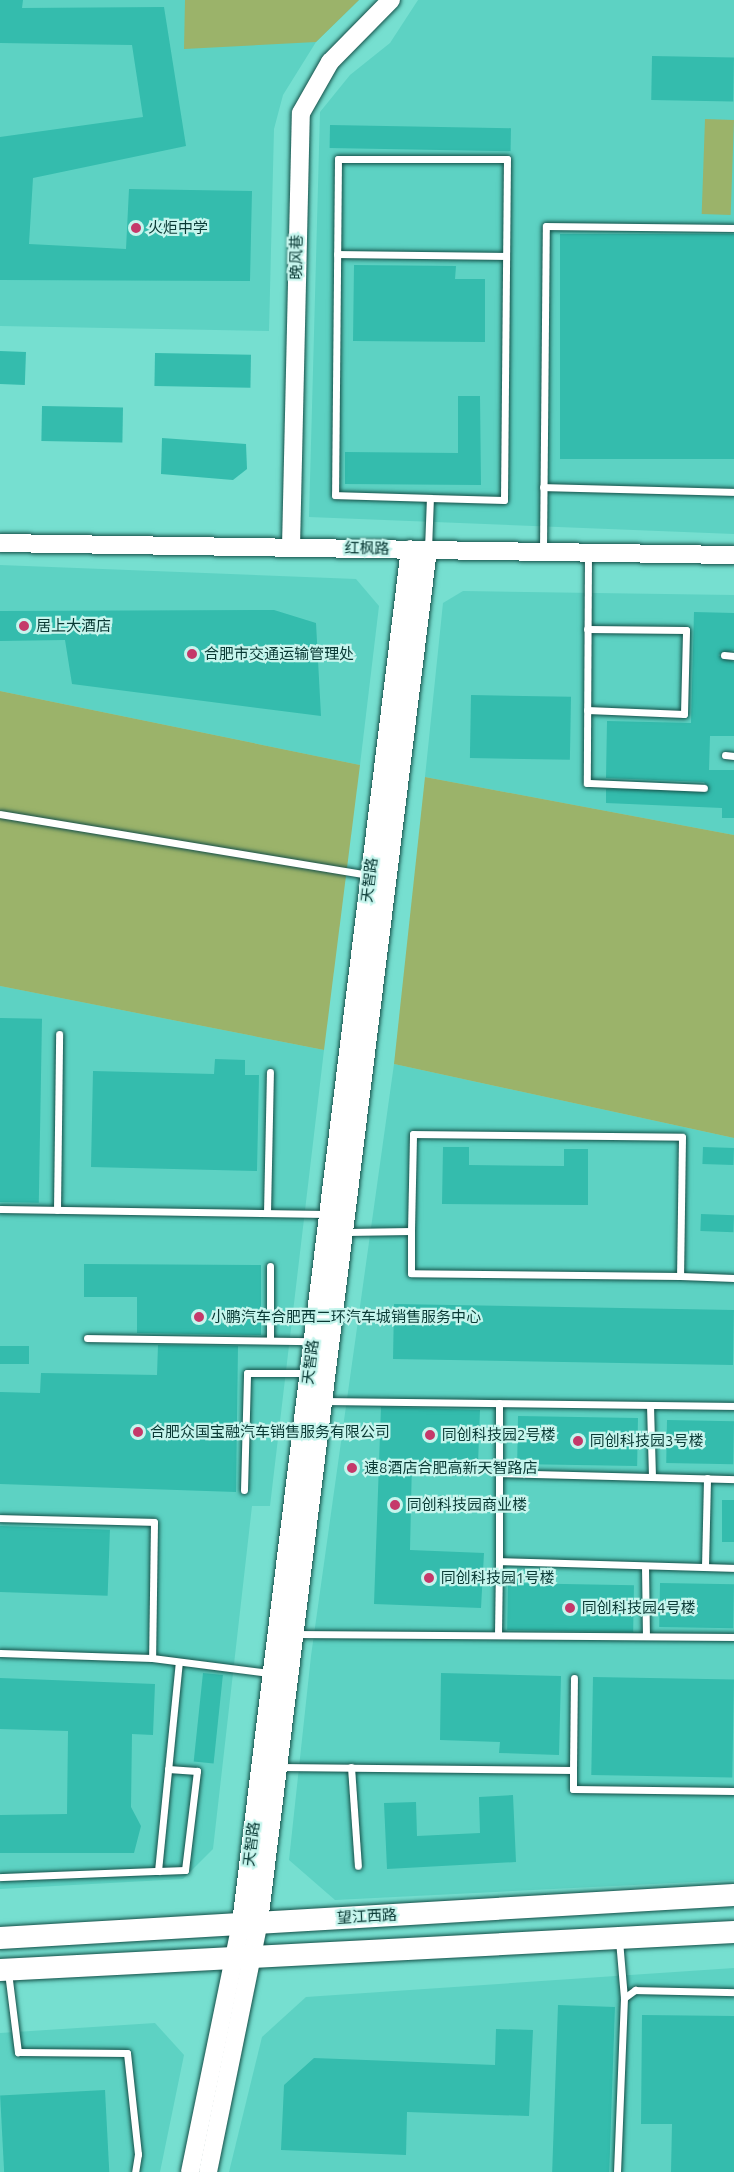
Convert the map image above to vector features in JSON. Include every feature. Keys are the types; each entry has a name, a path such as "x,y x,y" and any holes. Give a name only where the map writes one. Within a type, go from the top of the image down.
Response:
{"main road":[{"name":"望江西路","path":"0,1938 734,1895"},
{"path":"4,1970 734,1932"}],"street":[{"name":"晚风巷","path":"291,547 301,113 330,62 391,0"},
{"name":"红枫路","path":"0,543 734,555"},
{"name":"天智路","path":"250,1922 272,1673 410,549"},
{"name":"天智路","path":"208,2172 243,1958 278,1767 428,549"},
{"name":"天智路","path":"190,2172 243,1958"}],"lane":[{"path":"338,159 507,159 506,256 504,500 334,495 338,159"},
{"path":"543,551 546,226 734,228"},
{"path":"337,254 506,256"},
{"path":"543,487 734,492"},
{"path":"428,549 430,498"},
{"path":"588,552 587,783 704,788"},
{"path":"587,629 686,630 684,714 587,710"},
{"path":"724,655 734,656"},
{"path":"725,755 734,756"},
{"path":"0,814 370,875"},
{"path":"57,1210 59,1034"},
{"path":"267,1213 270,1072"},
{"path":"680,1276 682,1137 413,1134 411,1273 734,1278"},
{"path":"0,1209 328,1214"},
{"path":"344,1232 411,1232"},
{"path":"270,1266 270,1340"},
{"path":"87,1338 313,1341"},
{"path":"244,1490 247,1373 309,1373"},
{"path":"323,1401 734,1406"},
{"path":"498,1635 499,1403"},
{"path":"650,1405 652,1477"},
{"path":"499,1473 734,1479"},
{"path":"705,1568 707,1478"},
{"path":"0,1518 153,1522 153,1658"},
{"path":"499,1561 734,1568"},
{"path":"645,1566 646,1636"},
{"path":"294,1634 734,1637"},
{"path":"0,1653 153,1658 272,1673"},
{"path":"158,1871 179,1662"},
{"path":"574,1678 573,1789 734,1791"},
{"path":"278,1767 573,1770"},
{"path":"351,1767 358,1866"},
{"path":"0,1877 186,1870 197,1771 168,1769"},
{"path":"617,2172 624,1998 619,1938"},
{"path":"4,1970 18,2052 127,2053 138,2154 135,2172"},
{"path":"624,1998 635,1990 734,1992"}],"shaded area":[{"name":"火炬中学","path":"0,0 359,0 316,42 283,95 274,129 269,331 0,326"},
{"path":"418,0 734,0 734,534 309,517 320,112 350,75 390,43"},
{"path":"0,565 356,579 379,606 360,765 0,691"},
{"path":"463,591 734,595 734,835 425,777 443,603"},
{"path":"0,986 324,1050 270,1506 252,1506 213,1849 183,1879 0,1889"},
{"path":"394,1064 734,1138 734,1880 335,1900 289,1860 311,1656"},
{"path":"734,1968 734,2172 229,2172 262,2037 306,1997"},
{"path":"155,2023 184,2055 160,2172 0,2172 0,2033"}],"green space":[{"path":"185,0 359,0 316,42 184,49"},
{"path":"705,119 734,120 731,215 702,214"},
{"path":"0,691 360,765 324,1050 0,986"},
{"path":"425,777 734,835 734,1138 394,1064"}],"building":[{"path":"0,0 23,0 22,8 164,7 186,146 33,178 29,244 126,249 129,189 252,191 250,281 0,280 0,137 143,117 132,45 0,43"},
{"path":"652,56 734,57 733,101 651,100"},
{"path":"330,125 511,128 511,151 330,148"},
{"path":"560,234 734,234 734,459 560,459"},
{"path":"354,265 456,266 455,279 485,279 485,342 353,341"},
{"path":"0,351 26,352 25,385 0,384"},
{"path":"155,353 251,355 250,388 154,386"},
{"path":"458,396 480,396 481,485 345,484 345,452 458,453"},
{"path":"42,406 123,407 122,442 41,441"},
{"path":"162,438 246,444 247,469 233,480 161,474"},
{"name":"合肥市交通运输管理处","path":"274,610 316,623 321,716 72,684 65,640 0,641 0,611"},
{"path":"694,612 734,613 734,650 718,655 734,662 734,736 710,736 709,770 734,770 734,818 722,818 722,808 606,803 606,789 709,790 704,782 606,778 607,721 691,723"},
{"path":"471,695 571,697 570,760 470,758"},
{"path":"0,1018 42,1019 39,1203 0,1202"},
{"path":"215,1059 245,1060 245,1075 259,1075 257,1171 91,1167 93,1071 214,1074"},
{"path":"443,1147 469,1147 469,1165 564,1166 564,1149 588,1149 588,1205 442,1204"},
{"path":"703,1147 734,1148 733,1165 702,1164"},
{"path":"701,1214 734,1215 733,1232 700,1231"},
{"name":"小鹏汽车合肥西二环汽车城销售服务中心","path":"84,1264 261,1265 261,1335 137,1333 137,1297 84,1297"},
{"path":"394,1304 734,1310 733,1365 393,1359"},
{"name":"合肥众国宝融汽车销售服务有限公司","path":"158,1345 238,1346 236,1492 0,1484 0,1392 40,1393 41,1373 157,1375"},
{"path":"0,1346 29,1346 29,1364 0,1364"},
{"path":"381,1407 480,1410 478,1464 412,1461 410,1550 484,1553 481,1608 374,1604"},
{"name":"同创科技园3号楼","path":"518,1416 638,1418 637,1466 517,1464"},
{"path":"667,1420 734,1421 733,1464 666,1463"},
{"path":"722,1500 734,1500 734,1542 722,1542"},
{"path":"0,1526 110,1530 108,1596 0,1592"},
{"name":"同创科技园4号楼","path":"508,1583 634,1585 633,1632 507,1630"},
{"path":"660,1583 734,1584 733,1628 659,1627"},
{"path":"203,1673 223,1675 214,1764 194,1762"},
{"path":"441,1673 561,1676 559,1755 499,1753 500,1742 440,1740"},
{"path":"593,1677 734,1679 732,1777 591,1775"},
{"path":"0,1678 155,1684 153,1735 132,1734 131,1807 141,1826 134,1853 0,1853 0,1815 67,1814 68,1731 0,1729"},
{"path":"513,1795 516,1862 387,1869 384,1803 416,1802 417,1836 480,1833 479,1797"},
{"path":"558,2005 615,2007 609,2172 552,2172"},
{"path":"642,2015 734,2016 734,2172 671,2172 672,2124 641,2124"},
{"path":"496,2029 533,2030 529,2116 407,2112 406,2155 281,2150 284,2085 314,2058 495,2065"},
{"path":"105,2090 109,2172 4,2172 0,2095"}],"place":[{"name":"火炬中学","path":"136,228"},
{"name":"居上大酒店","path":"24,626"},
{"name":"合肥市交通运输管理处","path":"192,654"},
{"name":"小鹏汽车合肥西二环汽车城销售服务中心","path":"199,1317"},
{"name":"合肥众国宝融汽车销售服务有限公司","path":"138,1432"},
{"name":"同创科技园2号楼","path":"430,1435"},
{"name":"同创科技园3号楼","path":"578,1441"},
{"name":"速8酒店合肥高新天智路店","path":"352,1468"},
{"name":"同创科技园商业楼","path":"395,1505"},
{"name":"同创科技园1号楼","path":"429,1578"},
{"name":"同创科技园4号楼","path":"570,1608"}]}
